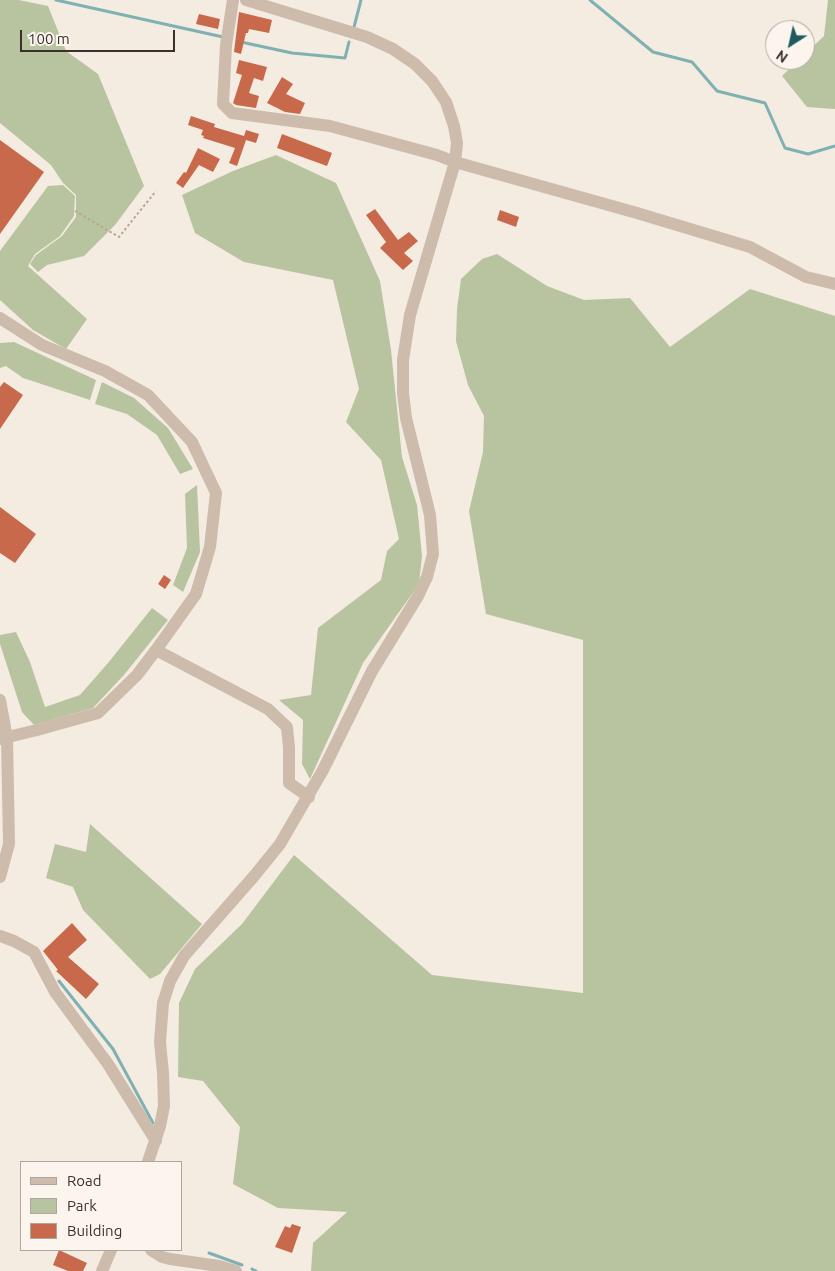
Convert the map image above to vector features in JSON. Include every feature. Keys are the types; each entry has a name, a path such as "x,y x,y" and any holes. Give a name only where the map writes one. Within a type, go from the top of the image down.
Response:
{"street":[{"path":"233,0 227,36 223,104 232,113 330,126 437,155 455,162 750,247 806,277 835,284"},
{"path":"148,1161 156,1141 164,1106 160,1042 163,1003 170,981 184,956 280,844 309,797 372,671 424,584 433,554 430,515 406,418 402,393 403,360 410,315 455,162 457,143 454,126 446,102 432,81 415,64 393,49 367,37 246,0"},
{"path":"0,318 42,345 105,372 148,395 192,442 216,492 210,547 196,594 137,675 98,713 4,738"},
{"path":"156,650 268,709 286,727 289,748 289,783 309,797"},
{"path":"0,700 4,738 9,844 0,877"},
{"path":"0,936 34,952 55,992 108,1064 156,1141"},
{"path":"102,1271 111,1251"},
{"path":"153,1251 162,1257 170,1259 218,1266 236,1271"}],"path":[{"path":"75,211 119,238 156,191"}],"green space":[{"path":"0,0 19,0 48,6 66,51 98,74 144,186 115,225 84,256 47,265 38,272 30,264 36,255 62,236 76,217 76,195 63,183 51,165 0,123"},
{"path":"828,0 835,0 835,109 807,107 782,76 788,70 815,70 815,45 824,36"},
{"path":"276,155 336,183 380,281 391,350 402,457 417,505 422,556 419,584 363,663 310,779 302,764 303,720 279,700 311,695 318,628 381,580 387,551 399,539 381,460 346,422 359,389 333,280 244,262 195,233 182,195 233,171"},
{"path":"63,185 75,196 74,216 60,236 35,254 28,266 87,319 66,349 33,330 0,300 0,251 48,186"},
{"path":"497,254 547,286 584,300 630,298 670,347 750,289 835,316 835,1271 311,1271 313,1243 347,1212 278,1208 233,1184 240,1127 203,1081 178,1077 179,1003 195,969 242,924 294,855 432,975 583,993 583,640 486,614 469,511 483,452 484,416 468,385 456,341 457,309 461,279 482,259"},
{"path":"14,342 96,380 90,400 23,378 6,366 0,368 0,343"},
{"path":"102,382 134,398 168,428 193,469 180,474 157,435 127,414 95,404"},
{"path":"197,485 200,552 183,592 173,585 187,548 185,494"},
{"path":"152,608 168,620 124,675 93,708 34,725 22,712 0,644 0,635 16,632 30,662 45,707 80,695"},
{"path":"90,824 202,924 160,974 150,979 83,910 73,887 46,878 55,844 86,852"}],"building":[{"path":"239,12 272,20 269,33 249,29 248,33 246,33 241,54 234,52"},
{"path":"199,14 220,19 218,29 196,24"},
{"path":"239,60 267,67 263,81 254,78 249,93 259,96 256,108 233,103 242,75 236,73"},
{"path":"282,77 293,84 286,94 305,103 300,114 285,112 267,103"},
{"path":"191,116 215,124 214,127 244,136 246,130 259,134 256,143 246,140 237,166 229,163 235,148 203,138 204,136 201,135 203,130 188,125"},
{"path":"282,134 332,153 327,166 277,148"},
{"path":"0,140 44,172 0,234"},
{"path":"198,148 220,159 213,172 199,165 183,188 176,183 184,172 186,173"},
{"path":"375,209 398,240 409,232 418,241 404,253 413,261 403,270 380,248 386,242 366,215"},
{"path":"500,210 519,217 516,227 497,220"},
{"path":"4,382 23,395 0,429 0,387"},
{"path":"0,507 36,534 15,563 0,553"},
{"path":"164,575 171,580 165,589 158,584"},
{"path":"72,923 87,940 68,957 99,984 86,999 56,971 58,970 43,951"},
{"path":"292,1224 301,1227 292,1253 275,1247 285,1226 290,1228"},
{"path":"59,1251 87,1263 83,1271 68,1271 53,1265"}],"waterway":[{"path":"56,0 223,37"},
{"path":"354,27 361,0"},
{"path":"590,0 653,52 692,62 717,91 765,103 785,148 808,154 835,146"},
{"path":"241,42 292,53 345,58 349,42"},
{"path":"59,981 113,1049 153,1123"},
{"path":"209,1253 242,1265"},
{"path":"252,1269 256,1271"}]}
